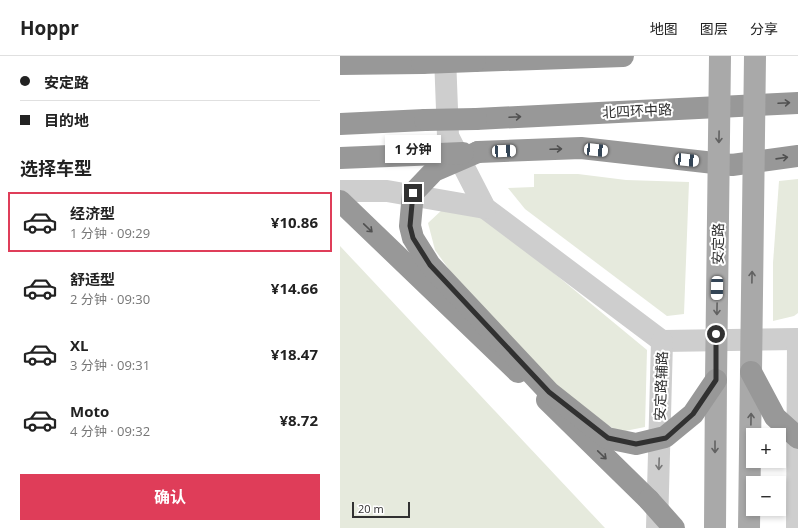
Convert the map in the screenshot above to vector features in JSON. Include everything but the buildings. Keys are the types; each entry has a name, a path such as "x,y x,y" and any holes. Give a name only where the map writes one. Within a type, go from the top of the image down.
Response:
{"highway":[{"path":"340,64 422,63 622,56"},
{"name":"北四环中路","path":"340,124 476,119 798,103"},
{"path":"340,158 581,148 732,165 798,156"},
{"path":"478,152 434,171 413,193 410,226 413,238 430,265 549,392 608,438 636,444 666,438 693,414 716,380"},
{"path":"340,201 649,500 674,528"},
{"path":"751,372 776,417 798,438"}],"main road":[{"name":"安定路","path":"714,528 720,56"},
{"path":"749,528 755,56"}],"street":[{"path":"445,56 448,136 485,208 662,341 798,340 798,528"},
{"path":"340,191 387,191 485,208"},
{"name":"安定路辅路","path":"657,528 662,341"}],"shaded area":[{"path":"534,174 578,174 626,180 689,182 684,314 667,316 525,209 508,188 534,187"},
{"path":"798,179 798,313 794,316 773,321 773,263 779,181"},
{"path":"443,209 471,211 492,222 647,350 645,427 620,432 595,418 567,399 466,293 435,250 428,223"},
{"path":"340,246 605,528 340,528"}],"route":[{"path":"413,193 410,226 413,238 430,265 549,392 608,438 636,444 666,438 693,414 716,380 716,334"}]}
